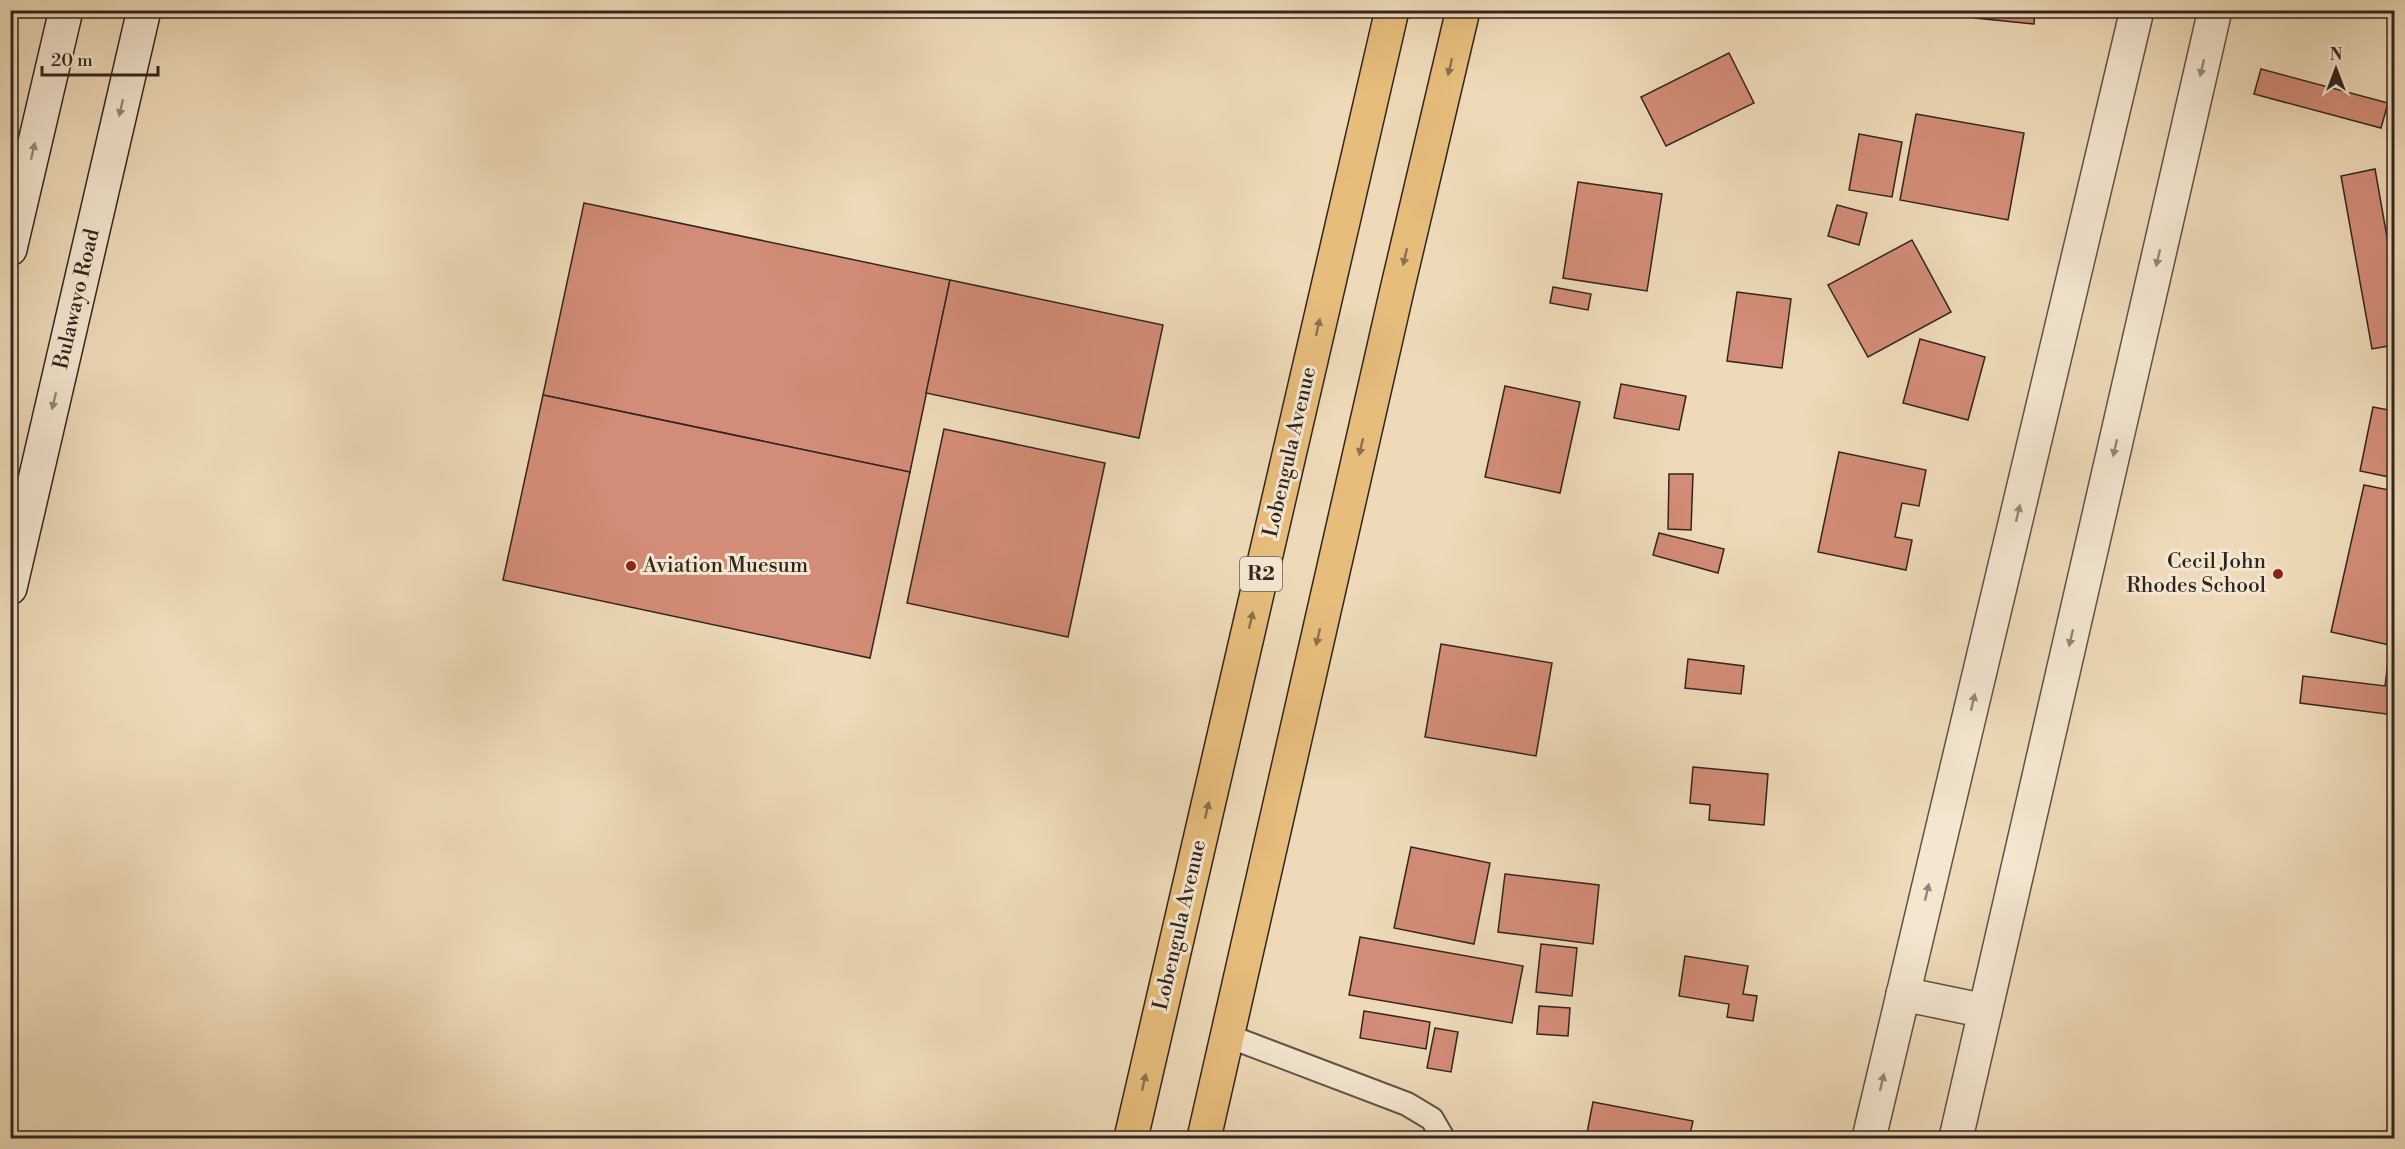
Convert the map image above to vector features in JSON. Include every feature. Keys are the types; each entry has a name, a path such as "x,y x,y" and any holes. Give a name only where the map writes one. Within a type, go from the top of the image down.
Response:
{"highway":[{"name":"Lobengula Avenue","path":"1131,1138 1392,10"},
{"path":"1204,1138 1463,10"}],"street":[{"path":"10,249 66,10"},
{"name":"Bulawayo Road","path":"10,588 20,511 144,10"},
{"path":"1869,1138 2138,10"},
{"path":"1956,1138 2215,10"},
{"path":"1903,994 1986,1011"}],"lane":[{"path":"1228,1036 1407,1104 1432,1119 1443,1138"}],"building":[{"path":"1975,10 2035,10 2034,24 1975,18"},
{"path":"1729,53 1754,103 1666,146 1641,97"},
{"path":"2261,69 2388,103 2381,128 2254,94"},
{"path":"1916,114 2024,133 2008,220 1900,200"},
{"path":"1859,134 1902,142 1892,197 1849,190"},
{"path":"2375,169 2394,277 2394,345 2372,349 2341,176"},
{"path":"1578,182 1662,194 1647,291 1563,278"},
{"path":"584,203 950,280 910,472 543,395"},
{"path":"1837,205 1867,213 1859,245 1828,236"},
{"path":"1912,240 1951,312 1868,357 1828,285"},
{"path":"950,280 1163,325 1139,438 926,393"},
{"path":"1553,287 1591,294 1588,310 1550,303"},
{"path":"1737,292 1791,299 1782,368 1727,361"},
{"path":"1920,339 1985,357 1968,420 1903,403"},
{"path":"1621,384 1686,396 1679,430 1614,418"},
{"path":"1505,386 1580,402 1560,493 1485,477"},
{"path":"543,395 910,472 870,658 503,580"},
{"path":"2373,407 2394,411 2394,478 2360,471"},
{"path":"944,429 1105,463 1068,637 907,603"},
{"path":"1839,452 1926,470 1919,506 1902,503 1895,537 1912,540 1906,570 1818,552"},
{"path":"1669,474 1693,474 1691,530 1668,529"},
{"path":"2364,485 2394,491 2394,646 2331,632"},
{"path":"1659,533 1724,549 1718,573 1653,555"},
{"path":"1441,644 1552,663 1536,756 1425,737"},
{"path":"1688,659 1744,666 1741,694 1685,688"},
{"path":"2388,662 2394,663 2394,715 2300,703 2303,676 2385,686"},
{"path":"1693,767 1768,774 1764,825 1709,820 1710,805 1690,803"},
{"path":"1411,847 1490,863 1474,944 1394,928"},
{"path":"1505,874 1599,885 1593,944 1498,932"},
{"path":"1360,937 1523,966 1512,1023 1349,995"},
{"path":"1541,944 1577,948 1572,996 1536,992"},
{"path":"1685,956 1748,966 1743,994 1757,996 1753,1021 1727,1017 1729,1004 1679,996"},
{"path":"1539,1006 1570,1008 1568,1036 1537,1034"},
{"path":"1364,1011 1430,1022 1426,1049 1360,1038"},
{"path":"1435,1028 1458,1032 1451,1072 1427,1068"},
{"path":"1593,1102 1693,1121 1689,1138 1586,1138"}],"place":[{"name":"Aviation Muesum","path":"631,566"},
{"name":"Cecil John Rhodes School","path":"2278,574"}]}
